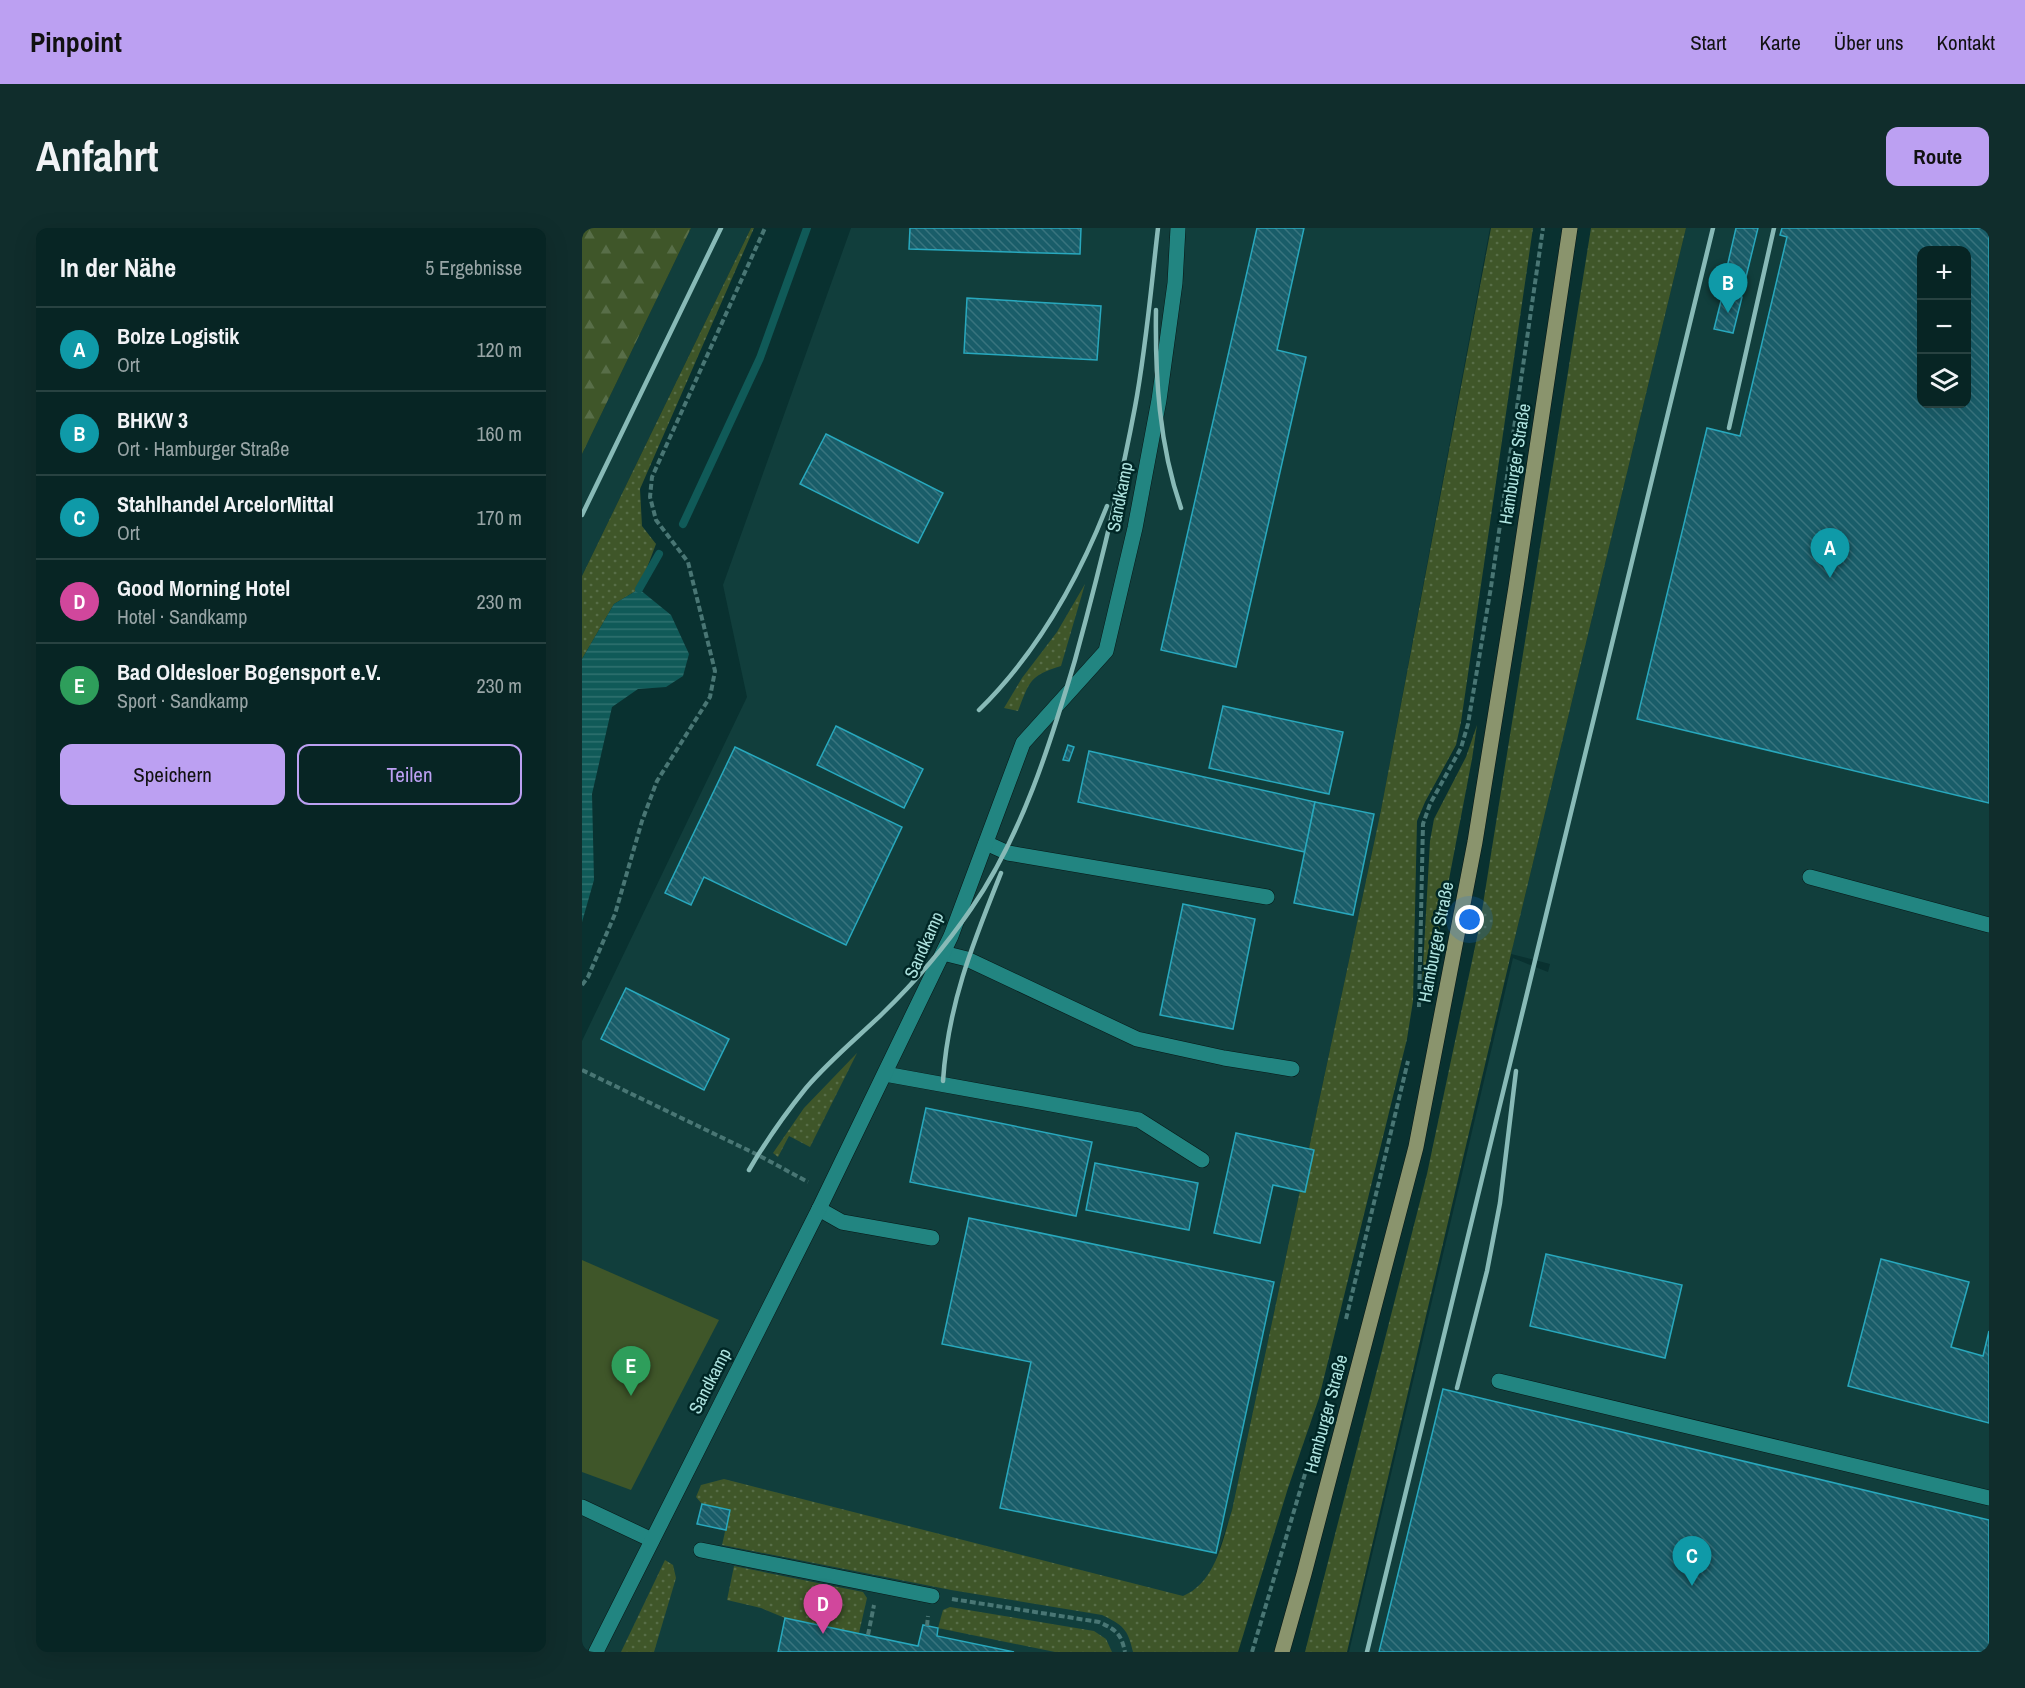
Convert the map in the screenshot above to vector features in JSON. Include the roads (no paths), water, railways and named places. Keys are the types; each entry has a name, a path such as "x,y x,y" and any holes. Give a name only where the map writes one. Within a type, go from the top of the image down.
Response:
{"main road":[{"name":"Hamburger Straße","path":"1282,1652 1416,1147 1475,842 1570,228"}],"street":[{"name":"Sandkamp","path":"597,1652 819,1209 944,952 1023,743 1106,651 1135,528 1159,400 1175,283 1178,228"},
{"path":"986,843 1008,853 1267,897"},
{"path":"1810,877 1989,925"},
{"path":"944,952 967,959 1137,1039 1224,1058 1292,1069"},
{"path":"885,1074 1139,1120 1202,1160"},
{"path":"819,1209 842,1222 932,1238"},
{"path":"1499,1381 1989,1498"},
{"path":"582,1507 652,1540"},
{"path":"701,1550 932,1596"}],"water":[{"path":"639,589 671,615 689,654 683,676 666,687 638,689 612,707 592,794 594,880 582,922 582,659 614,604"}],"waterway":[{"path":"683,524 760,358 807,228"},
{"path":"639,589 659,554"}],"railway":[{"path":"582,515 721,228"},
{"path":"749,1170 776,1128 806,1088 882,1014 951,937 989,881 1020,820 1045,757 1075,660 1115,502 1139,385 1158,228"},
{"path":"1367,1652 1713,228"},
{"path":"1729,428 1774,228"},
{"path":"1156,310 1156,360 1163,435 1181,508"},
{"path":"979,710 1019,665 1054,615 1083,561 1107,506"},
{"path":"943,1081 950,1026 963,974 1001,873"},
{"path":"1457,1388 1487,1271 1500,1203 1516,1071"}],"place":[{"name":"BHKW 3","path":"1728,313"},
{"name":"Bolze Logistik","path":"1830,578"},
{"name":"Bad Oldesloer Bogensport e.V.","path":"631,1396"},
{"name":"Stahlhandel ArcelorMittal","path":"1692,1586"},
{"name":"Good Morning Hotel","path":"823,1634"}]}
